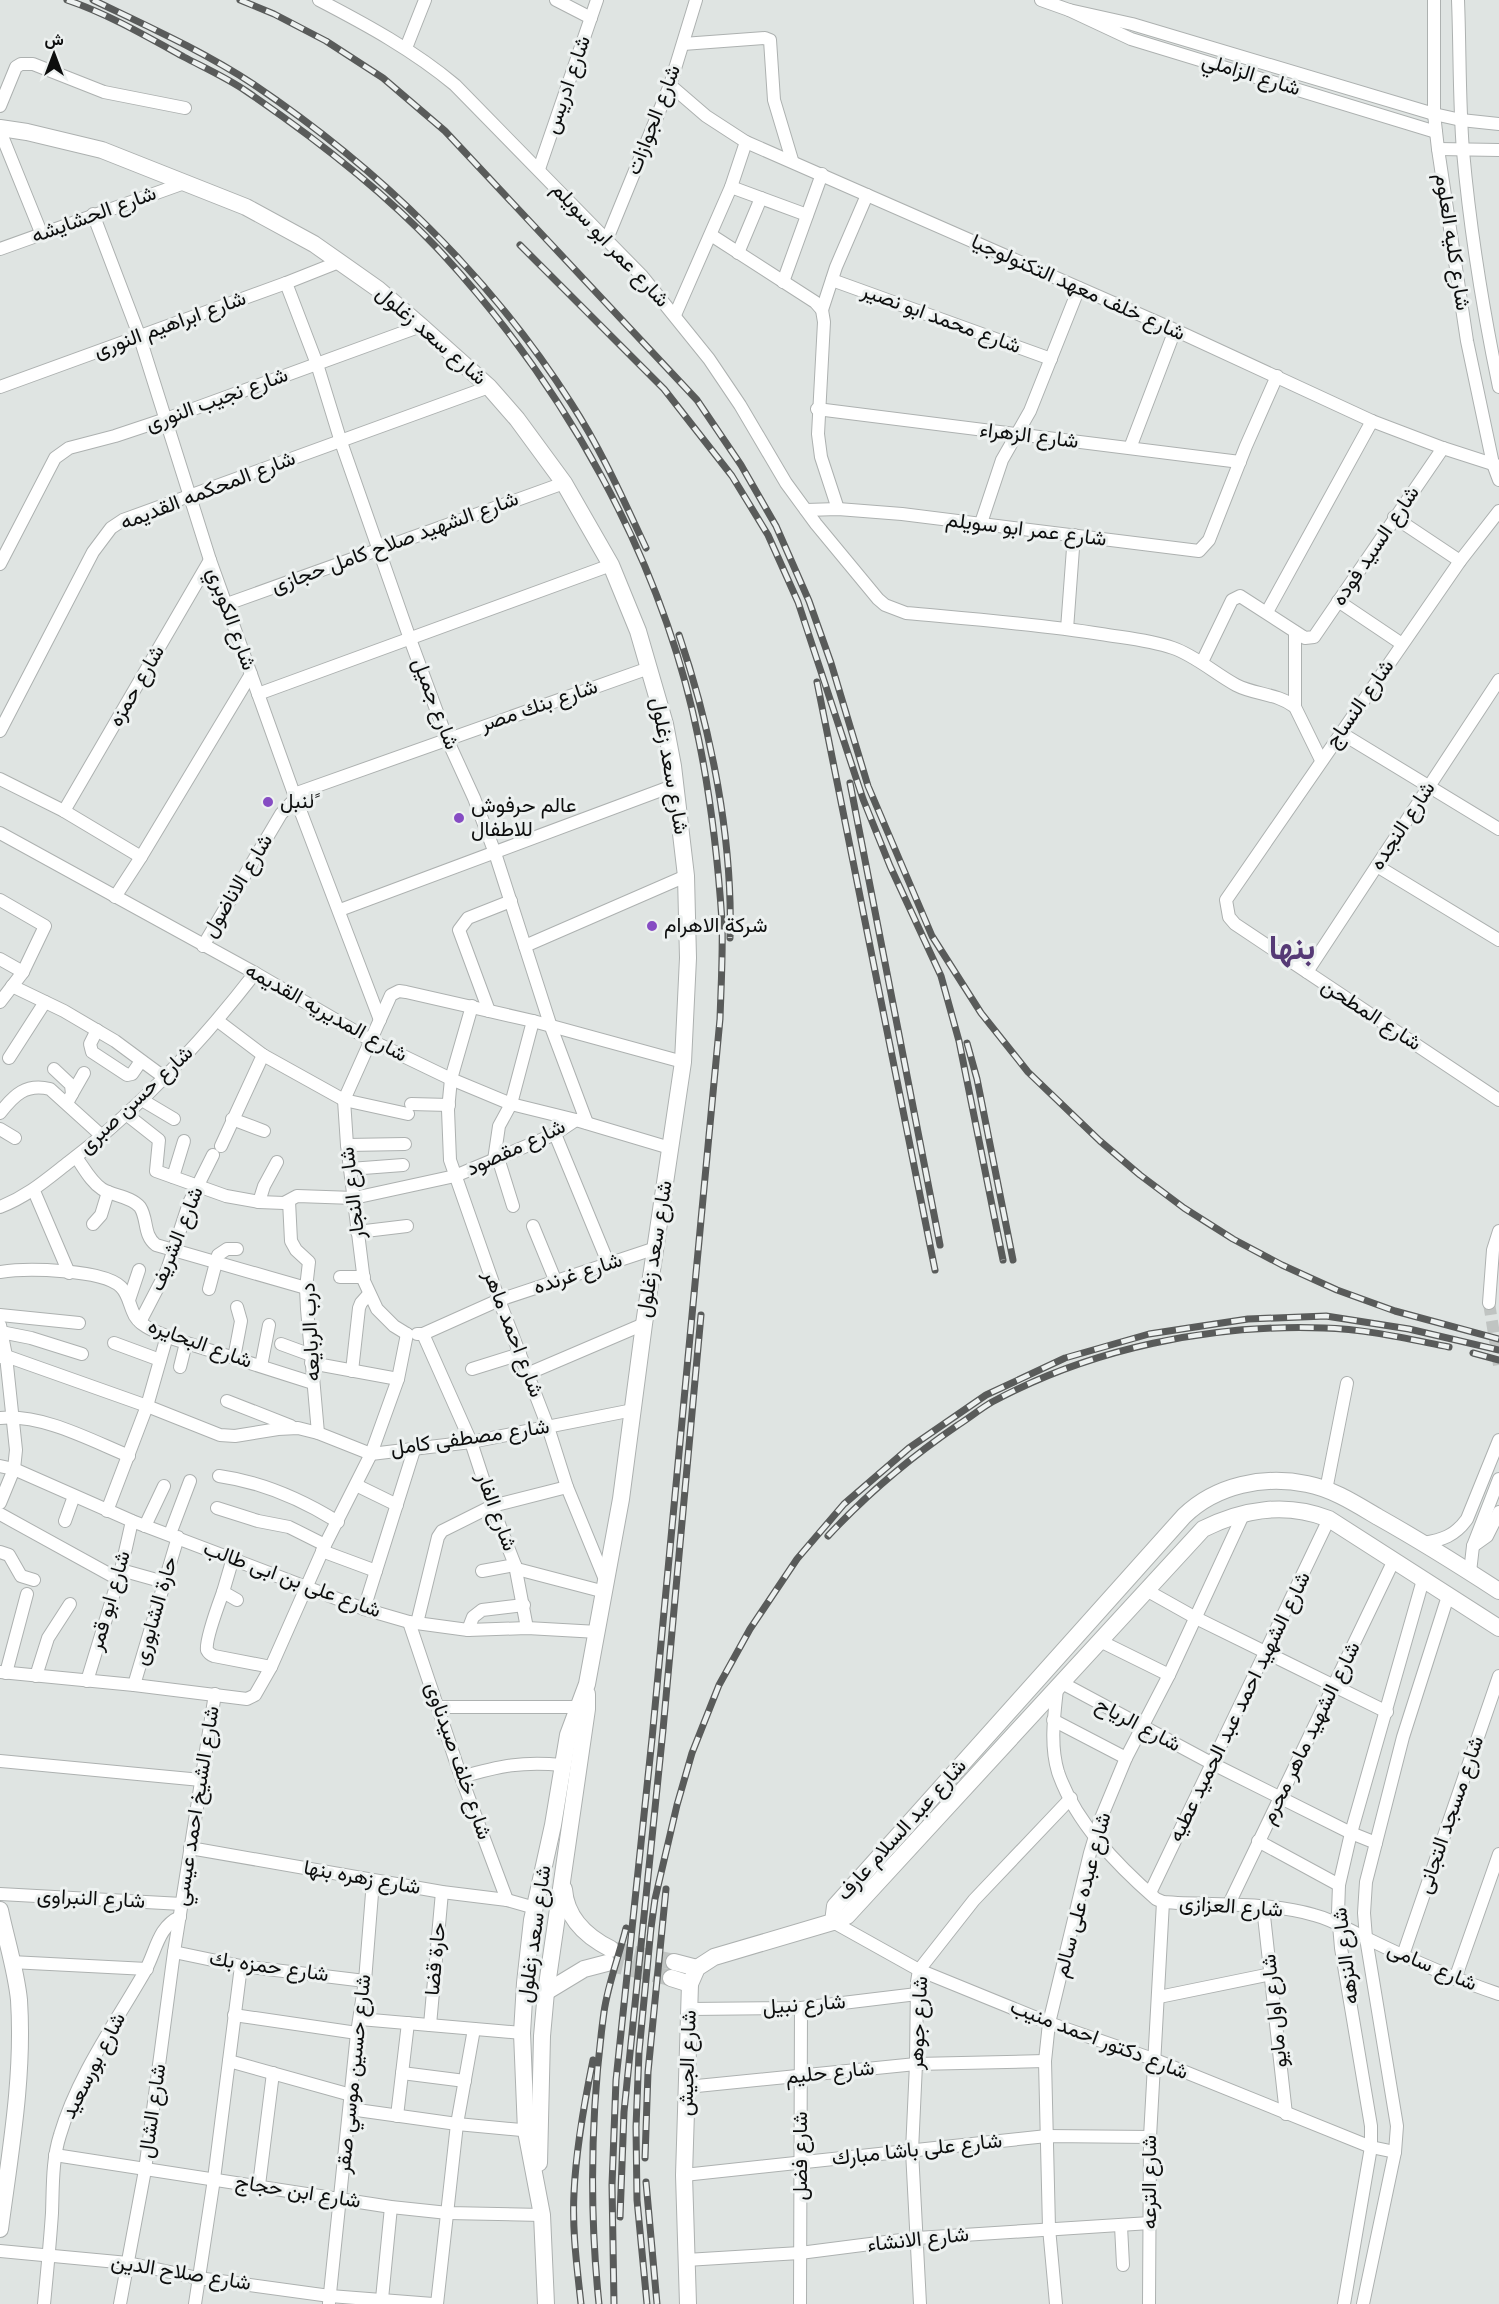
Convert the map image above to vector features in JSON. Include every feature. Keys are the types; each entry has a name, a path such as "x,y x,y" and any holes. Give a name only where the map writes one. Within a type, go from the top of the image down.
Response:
{"main road":[{"name":"شارع سعد زغلول","path":"0,122 27,132 102,150 188,182 246,207 314,244 378,289 489,387 517,419 564,483 611,565 638,631 665,724 686,876 688,958 682,1062 621,1499 582,1708 563,1876 546,1992 532,2131"},
{"name":"شارع سعد زغلول","path":"0,130 27,132"},
{"name":"شارع عبد السلام عارف","path":"833,1922 835,1906 1028,1688 1192,1508 1221,1492 1253,1482 1283,1480 1309,1484 1326,1490 1350,1501 1423,1543 1499,1591"},
{"path":"1250,1513 1262,1502 1260,1487 1253,1482"},
{"path":"1299,1510 1296,1493 1299,1488 1309,1484"},
{"name":"شارع عبد السلام عارف","path":"833,1922 847,1916 1203,1529 1250,1513 1283,1509 1312,1512 1329,1519 1499,1628"},
{"path":"1060,1653 1058,1660 1060,1666 1066,1670 1077,1667"},
{"path":"1028,1688 1039,1692 1043,1699 1042,1705"},
{"name":"شارع سعد زغلول","path":"546,2304 542,2215 522,2033 527,1951 553,1825 568,1735 582,1708"},
{"path":"546,1992 577,1972 609,1956 581,1928 570,1912 563,1876"},
{"path":"0,1910 18,1997 20,2036 13,2136 0,2229"},
{"path":"690,1984 673,1970 697,1968 714,1956 833,1922"},
{"name":"شارع الجيش","path":"688,2304 684,2175 690,1984 697,1968"}],"street":[{"name":"شارع عمر ابو سويلم","path":"319,0 406,48 455,85 608,239 675,315 740,405 786,483 878,599 893,609 906,613 1067,628 1154,642 1186,653 1237,686 1275,695 1295,707"},
{"path":"406,48 425,0"},
{"path":"556,0 591,18"},
{"name":"شارع ادريس","path":"538,169 597,0"},
{"name":"شارع الجوازات","path":"608,239 670,85 696,0"},
{"name":"شارع الزاملي","path":"1041,0 1069,10 1131,39 1436,132"},
{"name":"شارع كليه العلوم","path":"1434,0 1434,114 1438,150 1475,384 1499,480"},
{"name":"شارع كليه العلوم","path":"1458,0 1463,150 1478,264 1498,382"},
{"name":"شارع الزاملي","path":"1069,10 1132,24 1434,114 1461,120 1499,124"},
{"path":"683,44 765,38 770,40 774,100 792,160"},
{"path":"0,106 16,67 33,63 104,92 185,108"},
{"name":"شارع خلف معهد التكنولوجيا","path":"670,85 706,116 746,142 792,160 1175,330 1372,421 1496,465"},
{"path":"0,130 42,235"},
{"path":"675,315 711,236 746,142"},
{"path":"1438,150 1499,150"},
{"path":"783,282 822,174"},
{"name":"شارع الحشايشه","path":"0,249 188,182"},
{"path":"731,187 807,215"},
{"path":"838,509 821,457 818,410 824,322 822,310 867,195"},
{"path":"738,253 761,198"},
{"name":"شارع الكوبري","path":"93,214 139,335 210,560 380,1020"},
{"path":"711,236 815,302 822,310"},
{"name":"شارع ابراهيم النورى","path":"0,387 339,262"},
{"name":"شارع محمد ابو نصير","path":"832,280 1051,359"},
{"name":"شارع جميل","path":"286,283 317,364 341,442 410,639 447,739 474,798 495,853 582,1122"},
{"path":"981,523 1002,460 1038,392 1079,288"},
{"name":"شارع نجيب النورى","path":"0,564 55,458 63,452 166,418 421,326"},
{"path":"1130,448 1175,330"},
{"path":"1240,462 1277,376"},
{"path":"1475,384 1498,382"},
{"name":"شارع المحكمه القديمه","path":"0,731 101,538 111,528 123,520 189,495 489,387"},
{"name":"شارع الزهراء","path":"818,410 1240,462"},
{"path":"1267,612 1372,421"},
{"name":"شارع السيد فوده","path":"1300,635 1316,635 1443,448"},
{"name":"شارع عمر ابو سويلم","path":"806,510 838,509 981,523 1193,551 1202,550 1209,540 1240,462"},
{"name":"شارع الشهيد صلاح كامل حجازى","path":"227,604 564,483"},
{"name":"شارع النساج","path":"1226,900 1460,561 1499,511"},
{"path":"1394,517 1460,561"},
{"path":"1067,628 1074,536"},
{"name":"شارع حمزه","path":"63,812 210,560"},
{"path":"258,694 611,565"},
{"path":"1202,662 1232,600 1240,596 1300,635 1295,707 1321,760"},
{"path":"1338,601 1402,644"},
{"name":"شارع بنك مصر","path":"296,797 447,739 649,668"},
{"path":"115,897 251,674"},
{"name":"شارع النجده","path":"1307,972 1499,680"},
{"path":"1341,733 1499,829"},
{"path":"0,779 141,857"},
{"path":"339,910 675,785"},
{"name":"شارع الاناضول","path":"203,946 281,814 296,797"},
{"name":"شارع المديريه القديمه","path":"0,833 255,973 372,1041 451,1079 510,1104 670,1148"},
{"path":"1377,866 1499,940"},
{"path":"525,946 686,876"},
{"path":"0,900 43,924 45,929 23,972 0,1002"},
{"name":"شارع المطحن","path":"1226,900 1229,917 1235,924 1499,1100"},
{"path":"489,1011 459,930 463,921 468,918 511,902"},
{"path":"0,958 23,972"},
{"name":"شارع حسن صبرى","path":"3,1202 34,1191 142,1100 218,1021 255,973"},
{"path":"12,986 97,1030 165,1078"},
{"name":"شارع النجار","path":"407,1334 394,1326 377,1309 364,1277 346,1145 344,1101 391,996 399,991 471,1006"},
{"path":"9,1058 45,1002"},
{"path":"471,1006 682,1062"},
{"name":"شارع احمد ماهر","path":"471,1006 451,1079 448,1145 455,1176 499,1300 548,1427 567,1487 606,1588"},
{"path":"218,1021 263,1055 344,1101 410,1109 449,1105"},
{"path":"513,1206 496,1159 499,1126 510,1104 533,1021"},
{"path":"97,1030 90,1044 92,1052 127,1075 132,1074 141,1061"},
{"name":"شارع الشريف","path":"140,1322 167,1270 189,1203 263,1055"},
{"path":"54,1069 71,1085 69,1098"},
{"path":"69,1098 84,1073"},
{"path":"0,1113 15,1094 32,1087 50,1089 69,1098 102,1136"},
{"path":"142,1100 174,1119"},
{"path":"126,1114 159,1140 156,1171 173,1177 184,1141"},
{"path":"232,1119 264,1131"},
{"name":"شارع مقصود","path":"173,1177 226,1196 260,1202 278,1204 297,1196 354,1198 455,1176 582,1122"},
{"path":"0,1129 15,1138"},
{"path":"555,1134 609,1264"},
{"path":"346,1145 405,1144"},
{"path":"76,1157 93,1182 108,1192 135,1203 141,1209 150,1239 156,1245 306,1288"},
{"path":"260,1202 264,1185 277,1162"},
{"path":"350,1169 404,1165"},
{"path":"34,1191 69,1273"},
{"path":"93,1224 101,1215 108,1192"},
{"name":"درب الربايعه","path":"289,1201 291,1241 296,1250 309,1262 306,1288 318,1433"},
{"path":"357,1232 406,1226"},
{"path":"533,1226 556,1282"},
{"path":"1489,1303 1493,1250 1499,1231"},
{"name":"شارع غرنده","path":"423,1334 499,1300 656,1248"},
{"path":"208,1289 218,1255 223,1251 237,1249"},
{"name":"شارع البحايره","path":"0,1272 20,1270 87,1274 112,1280 123,1289 140,1322 167,1336 313,1383"},
{"path":"129,1300 139,1270"},
{"path":"340,1277 364,1277"},
{"path":"352,1371 359,1308 369,1294"},
{"path":"234,1358 241,1321 237,1307"},
{"path":"0,1316 79,1323"},
{"path":"527,1374 644,1324"},
{"path":"261,1366 268,1325"},
{"path":"0,1503 14,1469 15,1439 6,1417 1,1329 82,1354"},
{"path":"27,1594 3,1673 134,1685 247,1699 255,1695 271,1667 324,1548 372,1454 398,1379 407,1334 423,1334"},
{"name":"شارع الفار","path":"423,1334 471,1442 492,1506 516,1567 527,1628"},
{"path":"107,1510 147,1406 167,1336"},
{"path":"114,1343 160,1360"},
{"path":"180,1367 186,1343"},
{"path":"281,1344 311,1359 352,1371 398,1379"},
{"path":"472,1369 520,1354"},
{"name":"شارع مصطفى كامل","path":"3,1357 147,1406 220,1435 235,1436 298,1428 318,1433 372,1454 378,1451 414,1450 471,1442 633,1410"},
{"path":"1326,1490 1347,1383"},
{"path":"227,1401 298,1428"},
{"path":"6,1417 68,1431 129,1456"},
{"path":"1423,1543 1451,1536 1467,1519 1499,1440"},
{"path":"364,1609 414,1450"},
{"name":"شارع على بن ابى طالب","path":"0,1466 14,1469 145,1526 364,1609 413,1623 468,1630 527,1628 598,1632"},
{"path":"219,1476 244,1480 274,1490 315,1508 338,1522"},
{"path":"1470,1572 1473,1546 1499,1479"},
{"name":"حارة الشابورى","path":"134,1685 190,1481"},
{"path":"356,1485 397,1504"},
{"path":"145,1526 164,1486"},
{"path":"413,1623 440,1534 492,1506 567,1487"},
{"path":"65,1521 74,1496"},
{"path":"217,1508 289,1527 324,1548 376,1571"},
{"path":"1473,1546 1487,1536 1499,1512"},
{"name":"شارع عبده على سالم","path":"1056,2304 1050,2228 1045,2061 1049,2023 1095,1838 1126,1758 1250,1513"},
{"path":"0,1514 120,1575 164,1582"},
{"name":"شارع الشهيد احمد عبد الحميد عطيه","path":"1150,1893 1329,1519"},
{"name":"شارع ابو قمر","path":"87,1681 120,1575 132,1521"},
{"path":"0,1552 9,1555 21,1576 34,1580"},
{"path":"233,1558 207,1647 211,1655 271,1667"},
{"name":"شارع الشهيد ماهر محرم","path":"1228,1906 1394,1560"},
{"path":"482,1571 516,1567 606,1588"},
{"name":"شارع النزهه","path":"1344,2304 1371,2147 1369,2105 1341,1948 1339,1885 1351,1833 1423,1580"},
{"path":"1146,1590 1196,1618 1387,1712"},
{"path":"223,1592 237,1600"},
{"name":"شارع النزهه","path":"1363,2304 1395,2152 1397,2126 1366,1938 1364,1913 1366,1881 1403,1737 1448,1596"},
{"path":"36,1676 48,1638 70,1604"},
{"path":"468,1630 473,1617 482,1610 524,1605"},
{"name":"شارع خلف صيدناوى","path":"413,1623 461,1778 507,1900"},
{"path":"1100,1641 1169,1675"},
{"name":"شارع مسجد التجانى","path":"1403,1955 1499,1676"},
{"name":"شارع الرياح","path":"1059,1686 1351,1833 1376,1843"},
{"name":"شارع العزازى","path":"1059,1686 1053,1720 1058,1772 1095,1838 1150,1893 1163,1902 1263,1907 1313,1914 1339,1923 1366,1938"},
{"name":"شارع الشيخ احمد عيسي","path":"180,1917 214,1694"},
{"path":"439,1707 582,1708"},
{"path":"1053,1720 1126,1758"},
{"path":"0,1761 201,1780"},
{"path":"461,1778 510,1764 535,1762 562,1765"},
{"name":"شارع جوهر","path":"920,2304 912,2151 919,1970 974,1900 1071,1798"},
{"path":"1258,1842 1339,1885"},
{"name":"شارع زهره بنها","path":"190,1848 373,1881 507,1900 535,1908"},
{"path":"1455,1979 1499,1854"},
{"name":"شارع حسين موسي صقر","path":"329,2300 357,2033 365,1981 373,1881"},
{"name":"حارة قضا","path":"430,2025 442,1892"},
{"name":"شارع النبراوى","path":"0,1894 182,1904"},
{"name":"شارع الترعه","path":"1149,2304 1150,2137 1163,1902"},
{"name":"شارع اول مايو","path":"1263,1907 1286,2114"},
{"name":"شارع الشال","path":"120,2304 145,2170 180,1917"},
{"name":"شارع بورسعيد","path":"44,2304 50,2254 55,2155 70,2105 85,2074 147,1969 160,1935 167,1925 180,1917"},
{"name":"شارع دكتور احمد منيب","path":"833,1922 919,1970 1049,2023 1153,2059 1371,2147 1395,2152"},
{"name":"شارع سامى","path":"1366,1938 1455,1979 1499,1994"},
{"name":"شارع حمزه بك","path":"174,1952 241,1966 365,1981"},
{"path":"11,1962 147,1969"},
{"path":"195,2304 214,2179 241,1966"},
{"path":"1159,1997 1271,1974"},
{"name":"شارع نبيل","path":"690,2009 801,2008 917,1994"},
{"name":"شارع فضل","path":"800,2304 801,2008"},
{"path":"234,2015 357,2033"},
{"path":"360,2019 522,2033"},
{"path":"398,2116 408,2023"},
{"path":"435,2304 458,2124 474,2029"},
{"path":"229,2061 351,2095"},
{"name":"شارع حليم","path":"687,2087 916,2064 1045,2061"},
{"path":"259,2185 273,2073"},
{"path":"402,2073 465,2081"},
{"path":"350,2109 458,2124 532,2131"},
{"name":"شارع على باشا مبارك","path":"684,2175 1047,2136 1150,2137"},
{"name":"شارع ابن حجاج","path":"55,2155 391,2206 448,2213 542,2215"},
{"path":"382,2299 391,2206"},
{"name":"شارع الانشاء","path":"686,2260 800,2253 917,2238 1150,2223"},
{"path":"1122,2226 1123,2265"},
{"name":"شارع صلاح الدين","path":"0,2251 50,2254 128,2264 329,2300 382,2299 435,2304"},
{"path":"1354,2251 1374,2256"}],"tunnel":[{"path":"1489,1303 1499,1365"},
{"path":"611,1949 674,1962"},
{"path":"607,1963 671,1978"}],"railway":[{"path":"67,0 141,33 246,91 346,165 393,205 437,248 483,300 526,356 566,415 602,477 634,541 661,606 683,673 699,741 716,853 722,921 720,1019 652,1739 616,2080 612,2185 614,2304"},
{"path":"93,0 195,50 253,84 344,151 428,227 505,311 571,403 602,456 646,548"},
{"path":"240,0 274,14 326,41 383,78 445,131 697,400 741,465 776,526 809,601 831,663 868,786 932,936 981,1013 1028,1072 1100,1141 1140,1175 1184,1208 1233,1239 1337,1290 1395,1311 1499,1339"},
{"path":"520,245 664,389 732,476 768,535 798,602 863,799 890,866 941,976 959,1041 1003,1260"},
{"path":"679,635 701,708 718,785 728,862 730,938"},
{"path":"817,682 935,1270"},
{"path":"850,783 940,1245"},
{"path":"967,1043 977,1079 1013,1260"},
{"path":"620,2217 624,2112 663,1730 701,1315"},
{"path":"647,2304 637,2200 636,2127 639,2052 655,1899 677,1805 692,1753 719,1685 750,1629 797,1559 844,1504 909,1448 986,1395 1065,1358 1149,1334 1248,1319 1326,1316 1409,1329 1499,1350"},
{"path":"828,1536 858,1505 906,1463 988,1405 1030,1383 1111,1354 1196,1335 1281,1328 1355,1330 1449,1347"},
{"path":"1473,1353 1499,1360"},
{"path":"645,2158 648,2072 666,1889"},
{"path":"599,2304 593,2195 596,2085 606,2002 626,1928"},
{"path":"581,2304 574,2235 574,2193 581,2126 593,2060"},
{"path":"646,2182 657,2304"}],"place":[{"name":"لنبل ً","path":"268,802"},
{"name":"عالم حرفوش للاطفال","path":"459,818"},
{"name":"شركة الاهرام","path":"652,926"}],"district":[{"name":"بنها","path":"1292,949"}]}
